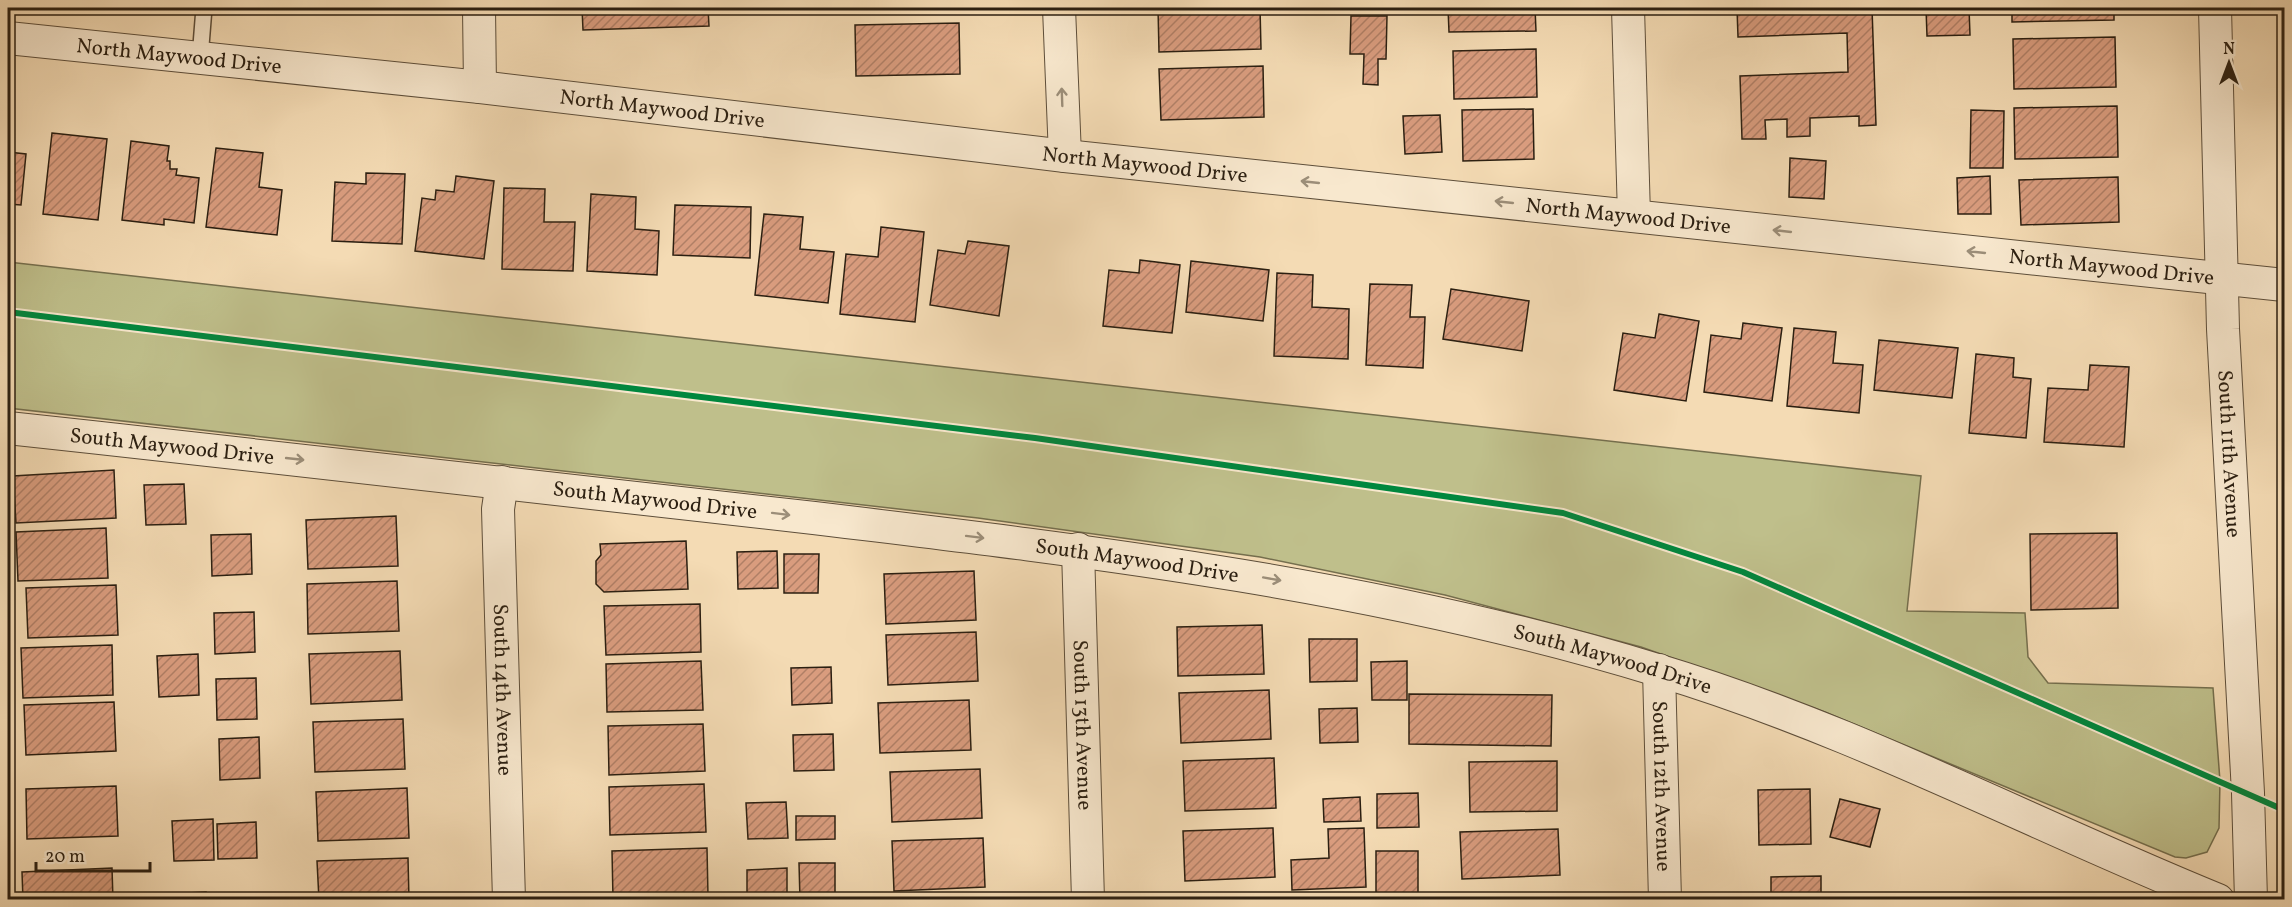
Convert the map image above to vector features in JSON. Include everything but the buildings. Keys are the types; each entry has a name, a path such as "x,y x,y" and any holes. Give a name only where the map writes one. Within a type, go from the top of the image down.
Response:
{"street":[{"path":"479,8 480,87"},
{"path":"1059,8 1065,156"},
{"path":"1628,8 1634,216"},
{"name":"South 11th Avenue","path":"2215,8 2222,278 2251,900"},
{"name":"North Maywood Drive","path":"8,38 480,87 1065,156 2284,285"},
{"name":"South Maywood Drive","path":"8,428 502,482 1078,549 1269,578 1450,615 1659,670 1910,764 2218,900"},
{"name":"South 14th Avenue","path":"502,482 498,509 508,900"},
{"name":"South 13th Avenue","path":"1078,549 1088,900"},
{"name":"South 12th Avenue","path":"1659,670 1665,900"}],"lane":[{"path":"200,58 204,8"}],"green space":[{"path":"8,262 1921,476 1907,611 2025,613 2028,657 2048,683 2213,688 2220,781 2219,828 2207,852 2186,858 2175,857 1825,712 1641,647 1445,595 1260,557 978,518 8,408"}],"cycle path":[{"path":"8,312 1035,438 1563,513 1743,572 2284,810"}]}
